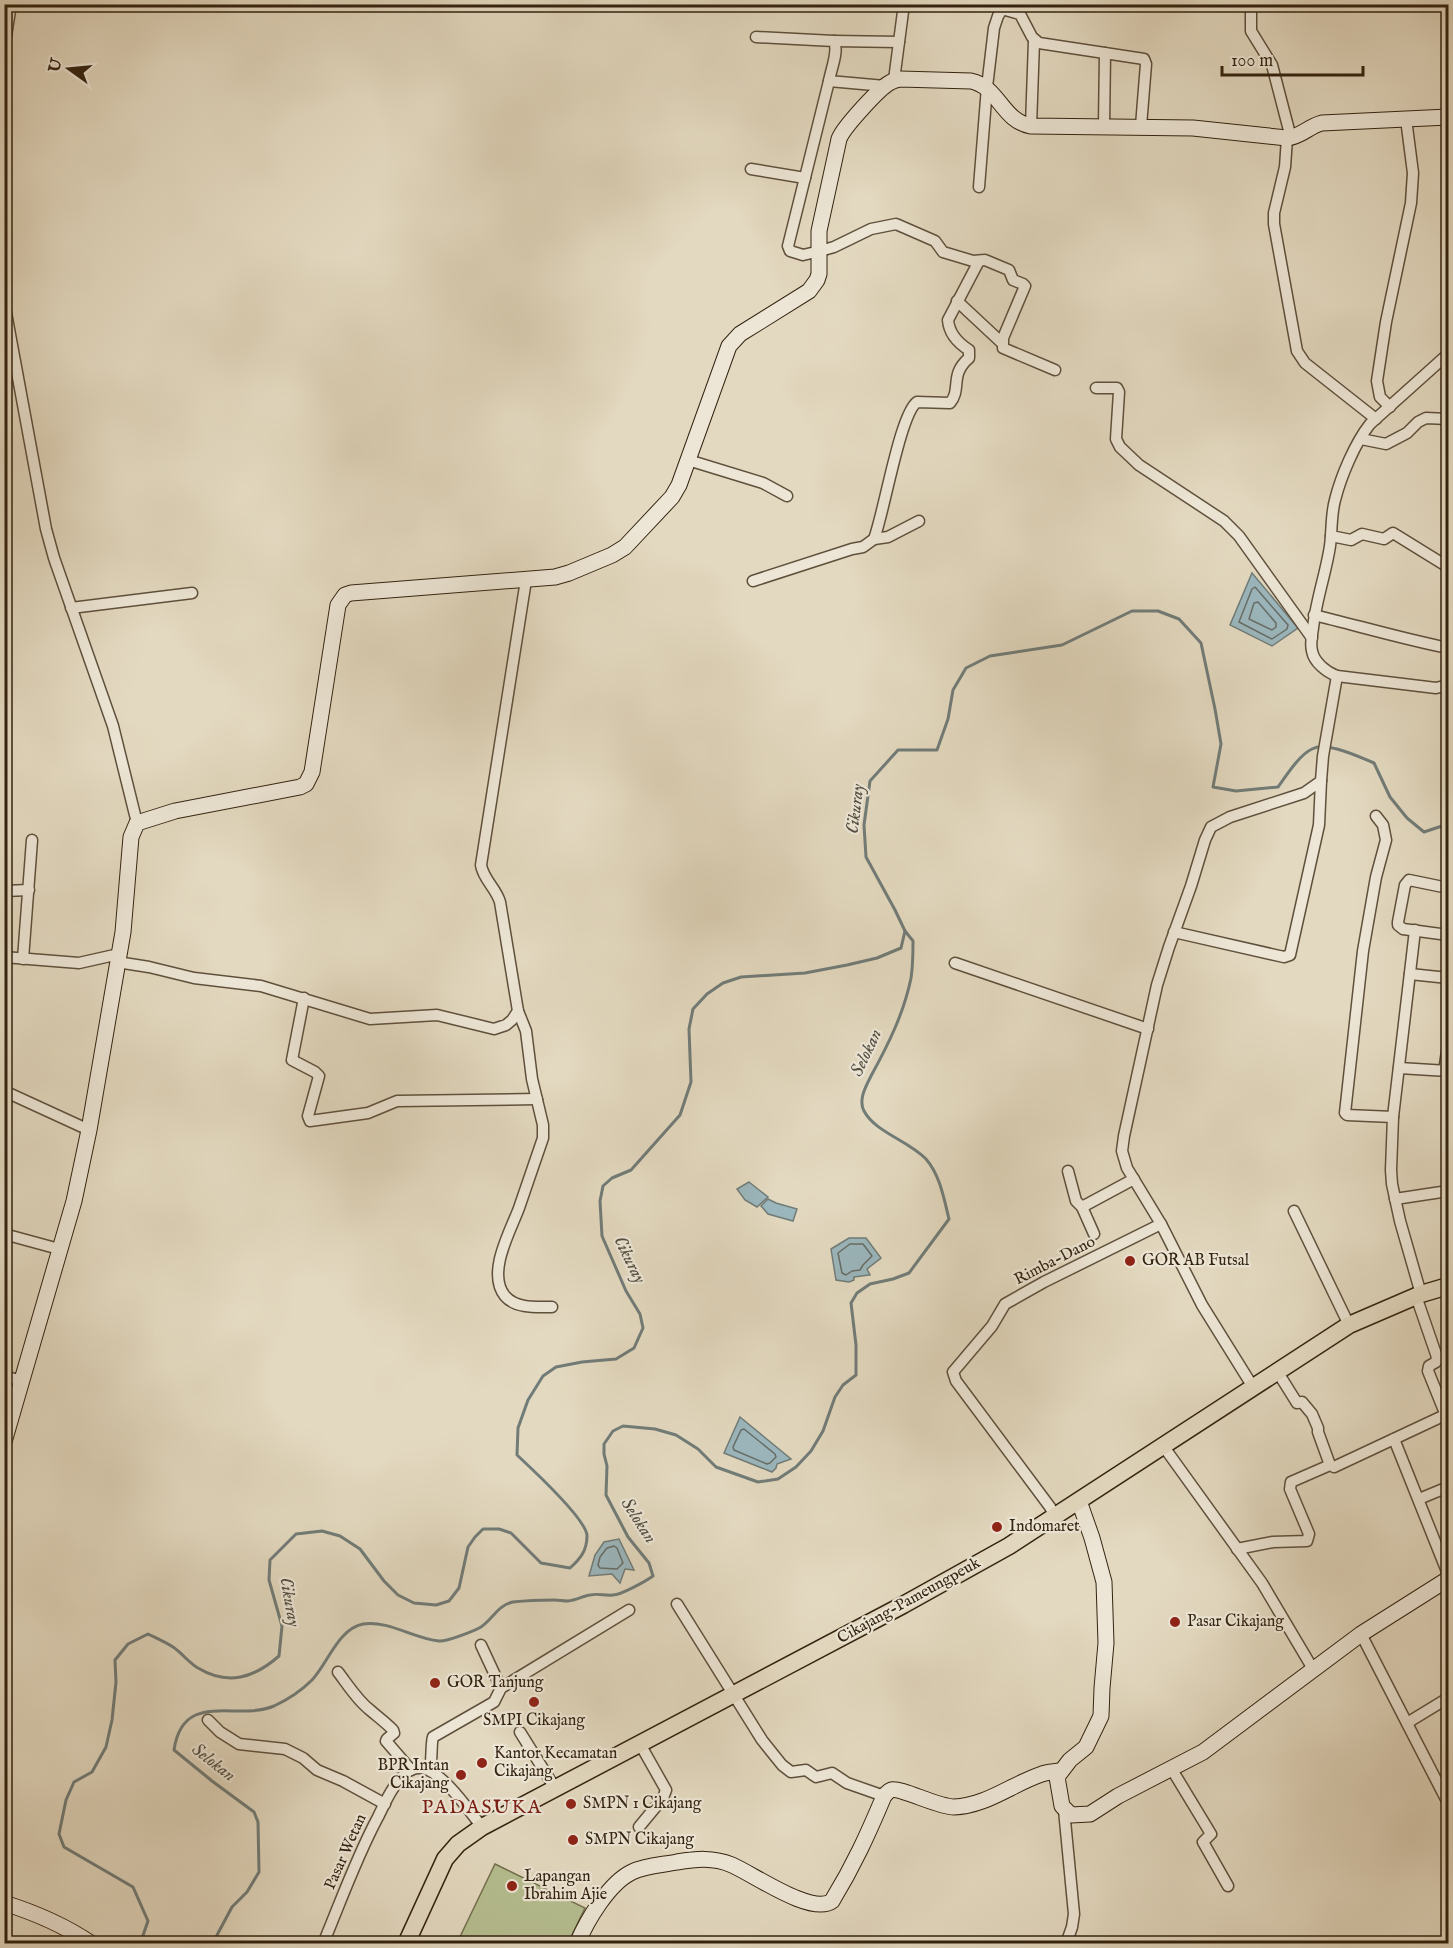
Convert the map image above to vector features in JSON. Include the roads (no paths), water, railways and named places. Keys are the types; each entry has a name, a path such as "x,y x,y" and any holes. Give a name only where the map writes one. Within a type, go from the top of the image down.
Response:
{"main road":[{"name":"Cikajang-Pameungpeuk","path":"406,1944 445,1859 458,1844 482,1827 735,1695 1009,1546 1349,1325 1419,1295 1449,1286"}],"street":[{"path":"4,49 11,4"},
{"path":"137,823 175,811 306,784 312,772 339,604 345,595 555,577 612,555 625,547 676,491 729,346 740,334 813,286 819,274 819,231 841,134 890,83 904,4"},
{"path":"1251,4 1251,31 1272,65 1289,138 1274,213 1274,224 1297,351 1305,363 1376,419"},
{"path":"979,187 994,28 1004,7 1020,14 1034,41 1031,126"},
{"path":"756,37 899,42"},
{"path":"834,41 836,52 788,246 790,251 803,255 820,251 834,247 874,227 896,224 935,241 941,251 973,261 985,260 1009,270 1013,280 1025,285 1025,288 1002,343"},
{"path":"1034,41 1142,58 1145,62 1141,126"},
{"path":"1104,126 1105,53"},
{"path":"829,81 979,82 987,87 1012,117 1018,122 1031,126 1193,128 1289,138 1322,123 1449,117"},
{"path":"1390,407 1380,397 1377,381 1386,322 1411,203 1413,173 1406,118"},
{"path":"751,169 805,178"},
{"path":"874,539 910,410 917,402 950,403 954,397 958,370 969,358 969,351 949,329 948,320 978,261"},
{"path":"957,301 1002,343 1003,348 1055,370"},
{"path":"4,302 46,529 113,726 137,823 131,837 123,932 89,1130 74,1201 4,1442"},
{"path":"1449,354 1366,429 1343,476 1334,501 1331,536 1314,615 1311,646 1313,657 1329,673 1336,676 1436,688 1449,685"},
{"path":"1096,388 1117,388 1119,392 1116,440 1120,447 1139,465 1224,521 1239,536 1312,638"},
{"path":"1361,440 1386,444 1407,433 1418,422 1426,418 1449,419"},
{"path":"688,460 762,483 787,496"},
{"path":"753,581 863,547 874,539 888,537 919,521"},
{"path":"1331,536 1351,540 1362,534 1384,539 1393,532 1449,567"},
{"path":"526,580 481,865 483,874 499,897 518,1011 526,1031 532,1079 543,1125 543,1138 504,1243 498,1280 505,1296 513,1302 523,1306 552,1307"},
{"path":"71,608 192,593"},
{"path":"1314,615 1449,648"},
{"path":"1174,932 1284,957 1290,955 1319,825 1323,756 1336,676"},
{"path":"1253,1387 1202,1305 1161,1224 1127,1168 1122,1151 1131,1098 1157,984 1211,827 1230,817 1304,793 1322,781"},
{"path":"1376,816 1383,825 1386,840 1376,877 1364,951 1345,1113 1347,1115 1393,1117"},
{"path":"23,958 32,840"},
{"path":"1449,888 1412,880 1407,882 1398,925 1403,929 1449,935"},
{"path":"4,891 29,890"},
{"path":"1237,1549 1273,1542 1307,1541 1309,1534 1290,1489 1291,1482 1330,1465 1334,1467 1445,1414 1428,1371 1429,1366 1436,1362 1437,1357 1395,1199 1391,1170 1393,1117 1415,930"},
{"path":"4,957 79,963 118,958 194,978 255,984 370,1019 437,1014 494,1029 506,1025 518,1011"},
{"path":"955,963 1148,1029"},
{"path":"1410,974 1449,978"},
{"path":"304,998 292,1060 320,1076 308,1116 310,1121 368,1113 398,1101 537,1100"},
{"path":"1399,1068 1446,1071 1449,1045"},
{"path":"4,1091 89,1130"},
{"path":"1068,1171 1076,1201 1082,1207 1094,1234"},
{"path":"1082,1207 1134,1179"},
{"path":"1395,1199 1449,1191"},
{"path":"1294,1211 1349,1325"},
{"name":"Rimba-Dano","path":"1055,1517 1050,1507 956,1381 954,1372 992,1326 1005,1304 1161,1224"},
{"path":"4,1234 59,1249"},
{"path":"1277,1371 1297,1403 1302,1402 1312,1414 1330,1465"},
{"path":"4,1377 22,1381"},
{"path":"1394,1440 1449,1574"},
{"path":"1164,1447 1262,1583 1313,1669"},
{"path":"1419,1499 1449,1487"},
{"path":"1066,1944 1074,1914 1064,1810 1056,1777 1086,1747 1101,1716 1106,1643 1104,1582 1080,1501"},
{"path":"1064,1810 1071,1815 1090,1814 1203,1752 1361,1634 1449,1580"},
{"path":"677,1604 762,1740 782,1765 791,1772 806,1770 816,1777 832,1773 846,1783 884,1796"},
{"path":"430,1770 433,1737 494,1701 501,1688 628,1610"},
{"path":"1361,1634 1449,1803"},
{"path":"481,1645 501,1688"},
{"path":"338,1672 352,1691 393,1730 394,1733 386,1741 411,1770 421,1768 436,1774 482,1827"},
{"path":"1407,1723 1449,1698"},
{"path":"208,1720 220,1732 239,1744 285,1749 303,1758 317,1770 344,1780 385,1804"},
{"path":"520,1732 555,1788"},
{"path":"639,1827 663,1798 666,1790 640,1744"},
{"path":"1171,1768 1211,1834 1203,1842 1228,1886"},
{"name":"Pasar Wetan","path":"322,1944 352,1870 385,1804 396,1784 405,1773 411,1770"},
{"path":"577,1944 584,1927 602,1900 620,1879 633,1871 698,1858 715,1860 731,1864 790,1896 819,1905 828,1904 851,1871 884,1796 892,1790 899,1789 929,1802 952,1807 968,1805 1042,1774 1060,1771"},
{"path":"4,1903 36,1913 70,1929 92,1944"}],"water":[{"path":"1252,573 1298,628 1272,646 1230,625"},
{"path":"749,1182 768,1197 757,1207 745,1200 737,1189"},
{"path":"768,1199 797,1209 793,1221 768,1214 761,1206"},
{"path":"849,1238 866,1238 881,1258 867,1269 870,1275 854,1277 854,1280 849,1282 836,1280 831,1249"},
{"path":"740,1417 791,1459 777,1464 772,1472 724,1453"},
{"path":"619,1539 634,1570 625,1569 620,1583 612,1574 589,1576 595,1555 604,1542"}],"waterway":[{"name":"Cikuray","path":"140,1944 148,1921 133,1887 64,1847 59,1834 66,1800 74,1782 92,1772 106,1747 112,1720 116,1682 115,1660 128,1644 148,1634 173,1647 198,1668 220,1677 240,1677 270,1664 279,1656 282,1626 269,1580 270,1560 296,1534 322,1531 340,1536 360,1549 384,1581 398,1595 414,1603 436,1605 449,1601 459,1588 468,1547 483,1529 499,1529 511,1533 541,1563 570,1568 577,1561 586,1546 585,1528 557,1494 517,1455 518,1428 528,1400 543,1376 556,1367 616,1359 634,1348 643,1328 640,1314 626,1291 602,1236 600,1201 603,1186 612,1178 631,1170 680,1115 691,1082 689,1029 693,1009 707,994 723,983 741,977 805,973 877,958 901,948 905,931 866,857 864,825 870,781 898,750 937,750 948,719 953,690 966,668 990,656 1062,645 1132,611 1158,611 1179,619 1201,643 1221,744 1213,787 1236,791 1278,787 1293,766 1307,752 1318,747 1334,748 1374,763 1390,797 1407,818 1424,832 1448,824"},
{"name":"Selokan","path":"215,1944 217,1935 232,1907 247,1892 259,1872 258,1822 254,1812 174,1750 179,1731 188,1720 200,1713 259,1710 284,1701 312,1680 347,1632 363,1624 392,1627 430,1640 443,1641 481,1627 499,1609 513,1602 568,1601 593,1594 617,1594 653,1576 649,1563 628,1537 606,1495 607,1466 604,1444 613,1431 623,1426 655,1429 676,1435 698,1449 716,1467 758,1482 778,1479 796,1467 811,1451 823,1431 835,1397 843,1385 856,1375 856,1345 851,1303 857,1293 870,1284 909,1273 949,1219 943,1195 931,1165 911,1147 876,1125 862,1107 865,1089 895,1028 908,991 913,941 905,931"}],"place":[{"name":"GOR AB Futsal","path":"1130,1261"},
{"name":"Indomaret","path":"997,1527"},
{"name":"Pasar Cikajang","path":"1175,1622"},
{"name":"GOR Tanjung","path":"435,1683"},
{"name":"SMPI Cikajang","path":"534,1702"},
{"name":"Kantor Kecamatan Cikajang","path":"482,1763"},
{"name":"BPR Intan Cikajang","path":"461,1775"},
{"name":"SMPN 1 Cikajang","path":"571,1804"},
{"name":"SMPN Cikajang","path":"573,1840"},
{"name":"Lapangan Ibrahim Ajie","path":"512,1886"}],"district":[{"name":"PADASUKA","path":"482,1807"}]}
